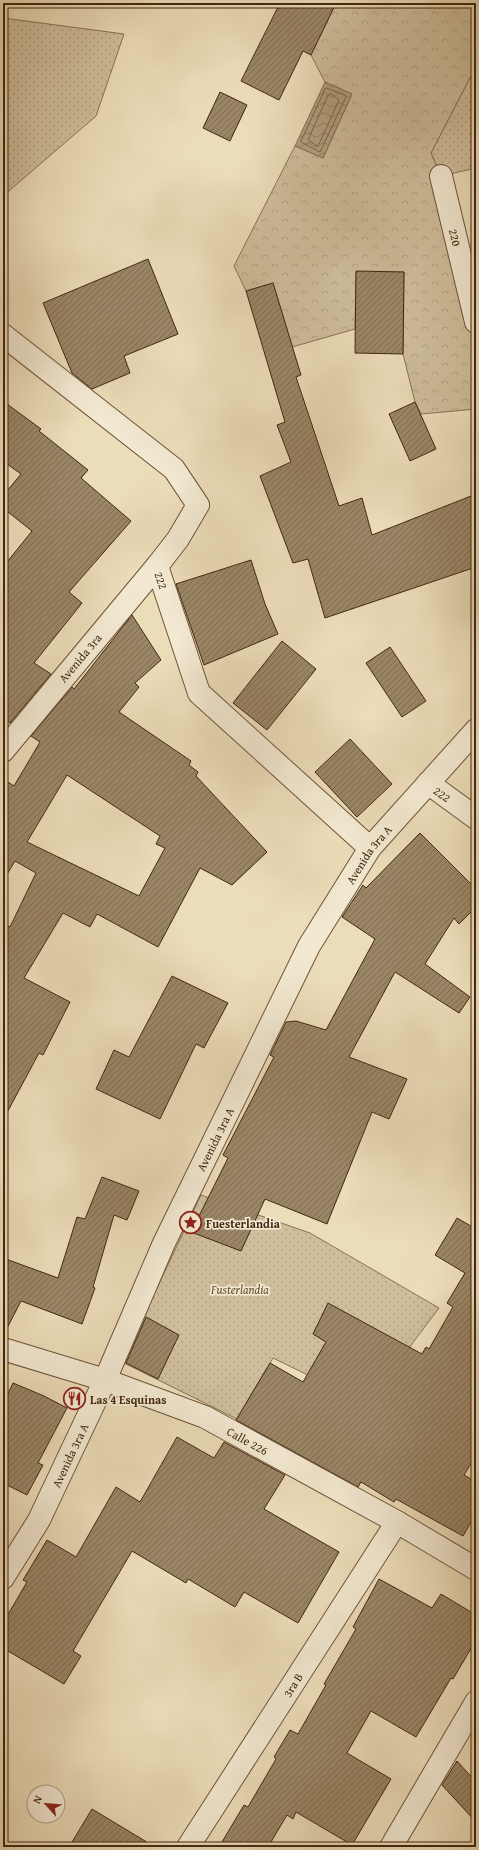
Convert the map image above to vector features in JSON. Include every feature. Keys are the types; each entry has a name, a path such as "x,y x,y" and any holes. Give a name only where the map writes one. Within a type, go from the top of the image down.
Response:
{"street":[{"name":"220","path":"441,176 476,322"},
{"name":"222","path":"3,335 174,469 198,505 178,538 157,566 200,692 370,848"},
{"name":"Avenida 3ra","path":"3,751 157,566"},
{"name":"Avenida 3ra A","path":"3,1578 39,1520 105,1380 164,1243 309,946 370,848 476,730"},
{"name":"222","path":"428,783 476,818"},
{"name":"Calle 226","path":"5,1352 105,1380 205,1417 397,1522 476,1569"},
{"name":"3ra B","path":"188,1847 397,1522"},
{"path":"391,1847 476,1702"}],"green space":[{"path":"336,3 476,3 476,66 431,153 441,176 476,322 476,409 421,414 415,402 403,354 404,272 356,272 355,329 292,347 273,283 246,291 234,266 295,146 323,158 352,94 325,82 311,55"},
{"path":"3,18 124,34 96,116 3,196"},
{"path":"476,66 476,168 441,176 431,153"},
{"name":"Fusterlandia","path":"201,1195 310,1233 439,1308 367,1404 273,1358 237,1419 122,1362"}],"water":[{"path":"325,82 352,94 323,158 295,146"}],"building":[{"path":"280,3 336,3 311,55 303,51 279,100 241,81"},
{"path":"220,92 247,105 230,141 203,128"},
{"path":"148,259 178,334 124,356 130,373 92,389 72,373 43,303"},
{"path":"356,271 404,272 403,354 355,353"},
{"path":"273,283 301,375 296,377 339,506 362,498 372,535 471,496 476,511 476,567 325,618 308,559 293,563 260,476 291,462 277,425 285,422 246,291"},
{"path":"3,401 41,429 39,431 88,470 81,478 131,521 69,592 82,603 34,663 51,674 10,723 3,718 3,567 32,531 3,508 3,496 21,474 3,461"},
{"path":"415,402 436,449 410,461 389,414"},
{"path":"251,560 265,604 278,634 204,665 176,584"},
{"path":"132,615 161,660 135,683 139,687 119,712 191,761 189,765 198,772 196,776 267,852 232,885 200,868 158,947 97,914 90,927 63,913 24,978 70,1002 43,1055 39,1053 3,1120 3,923 10,927 36,873 15,861 3,881 3,779 14,786 40,742 31,736 72,687 74,689","holes":["67,775 160,836 156,844 165,848 139,896 27,842"]},
{"path":"282,641 316,669 267,730 233,703"},
{"path":"390,647 426,701 402,717 366,663"},
{"path":"350,739 392,784 357,817 315,772"},
{"path":"420,833 476,889 476,907 459,924 454,918 425,964 470,997 459,1013 395,972 349,1057 407,1079 389,1119 372,1112 327,1224 265,1199 241,1251 191,1232 228,1158 223,1155 274,1057 270,1055 286,1022 296,1021 326,1030 375,939 342,917 363,885 366,888"},
{"path":"172,976 228,1003 204,1048 196,1044 160,1119 96,1089 114,1050 129,1057"},
{"path":"102,1177 139,1191 127,1220 114,1215 93,1287 95,1288 82,1324 21,1301 3,1336 3,1258 58,1278 77,1217 85,1219"},
{"path":"457,1218 476,1229 476,1455 464,1475 476,1482 476,1514 463,1536 396,1499 394,1502 361,1482 358,1487 236,1420 270,1363 303,1382 326,1342 313,1334 328,1303 422,1354 426,1347 429,1349 453,1307 447,1303 465,1273 435,1255"},
{"path":"146,1317 179,1335 158,1379 126,1363"},
{"path":"13,1383 44,1396 67,1408 38,1463 43,1465 27,1495 3,1483 3,1404"},
{"path":"177,1437 214,1458 224,1442 285,1475 264,1509 339,1552 298,1623 244,1592 235,1607 188,1579 186,1583 132,1551 73,1651 81,1656 64,1684 3,1648 3,1623 27,1582 23,1580 47,1540 76,1557 116,1487 140,1502"},
{"path":"379,1579 432,1608 441,1594 476,1615 476,1640 453,1679 451,1678 416,1737 371,1711 347,1753 391,1779 352,1845 296,1812 293,1819 287,1815 268,1847 219,1847 244,1805 248,1807 276,1759 274,1757 290,1730 298,1734 326,1685 324,1684 356,1629 353,1627"},
{"path":"457,1761 476,1782 476,1822 442,1785"},
{"path":"92,1809 155,1847 69,1847"}],"place":[{"name":"Fuesterlandia","path":"191,1223"},
{"name":"Las 4 Esquinas","path":"74,1399"}]}
